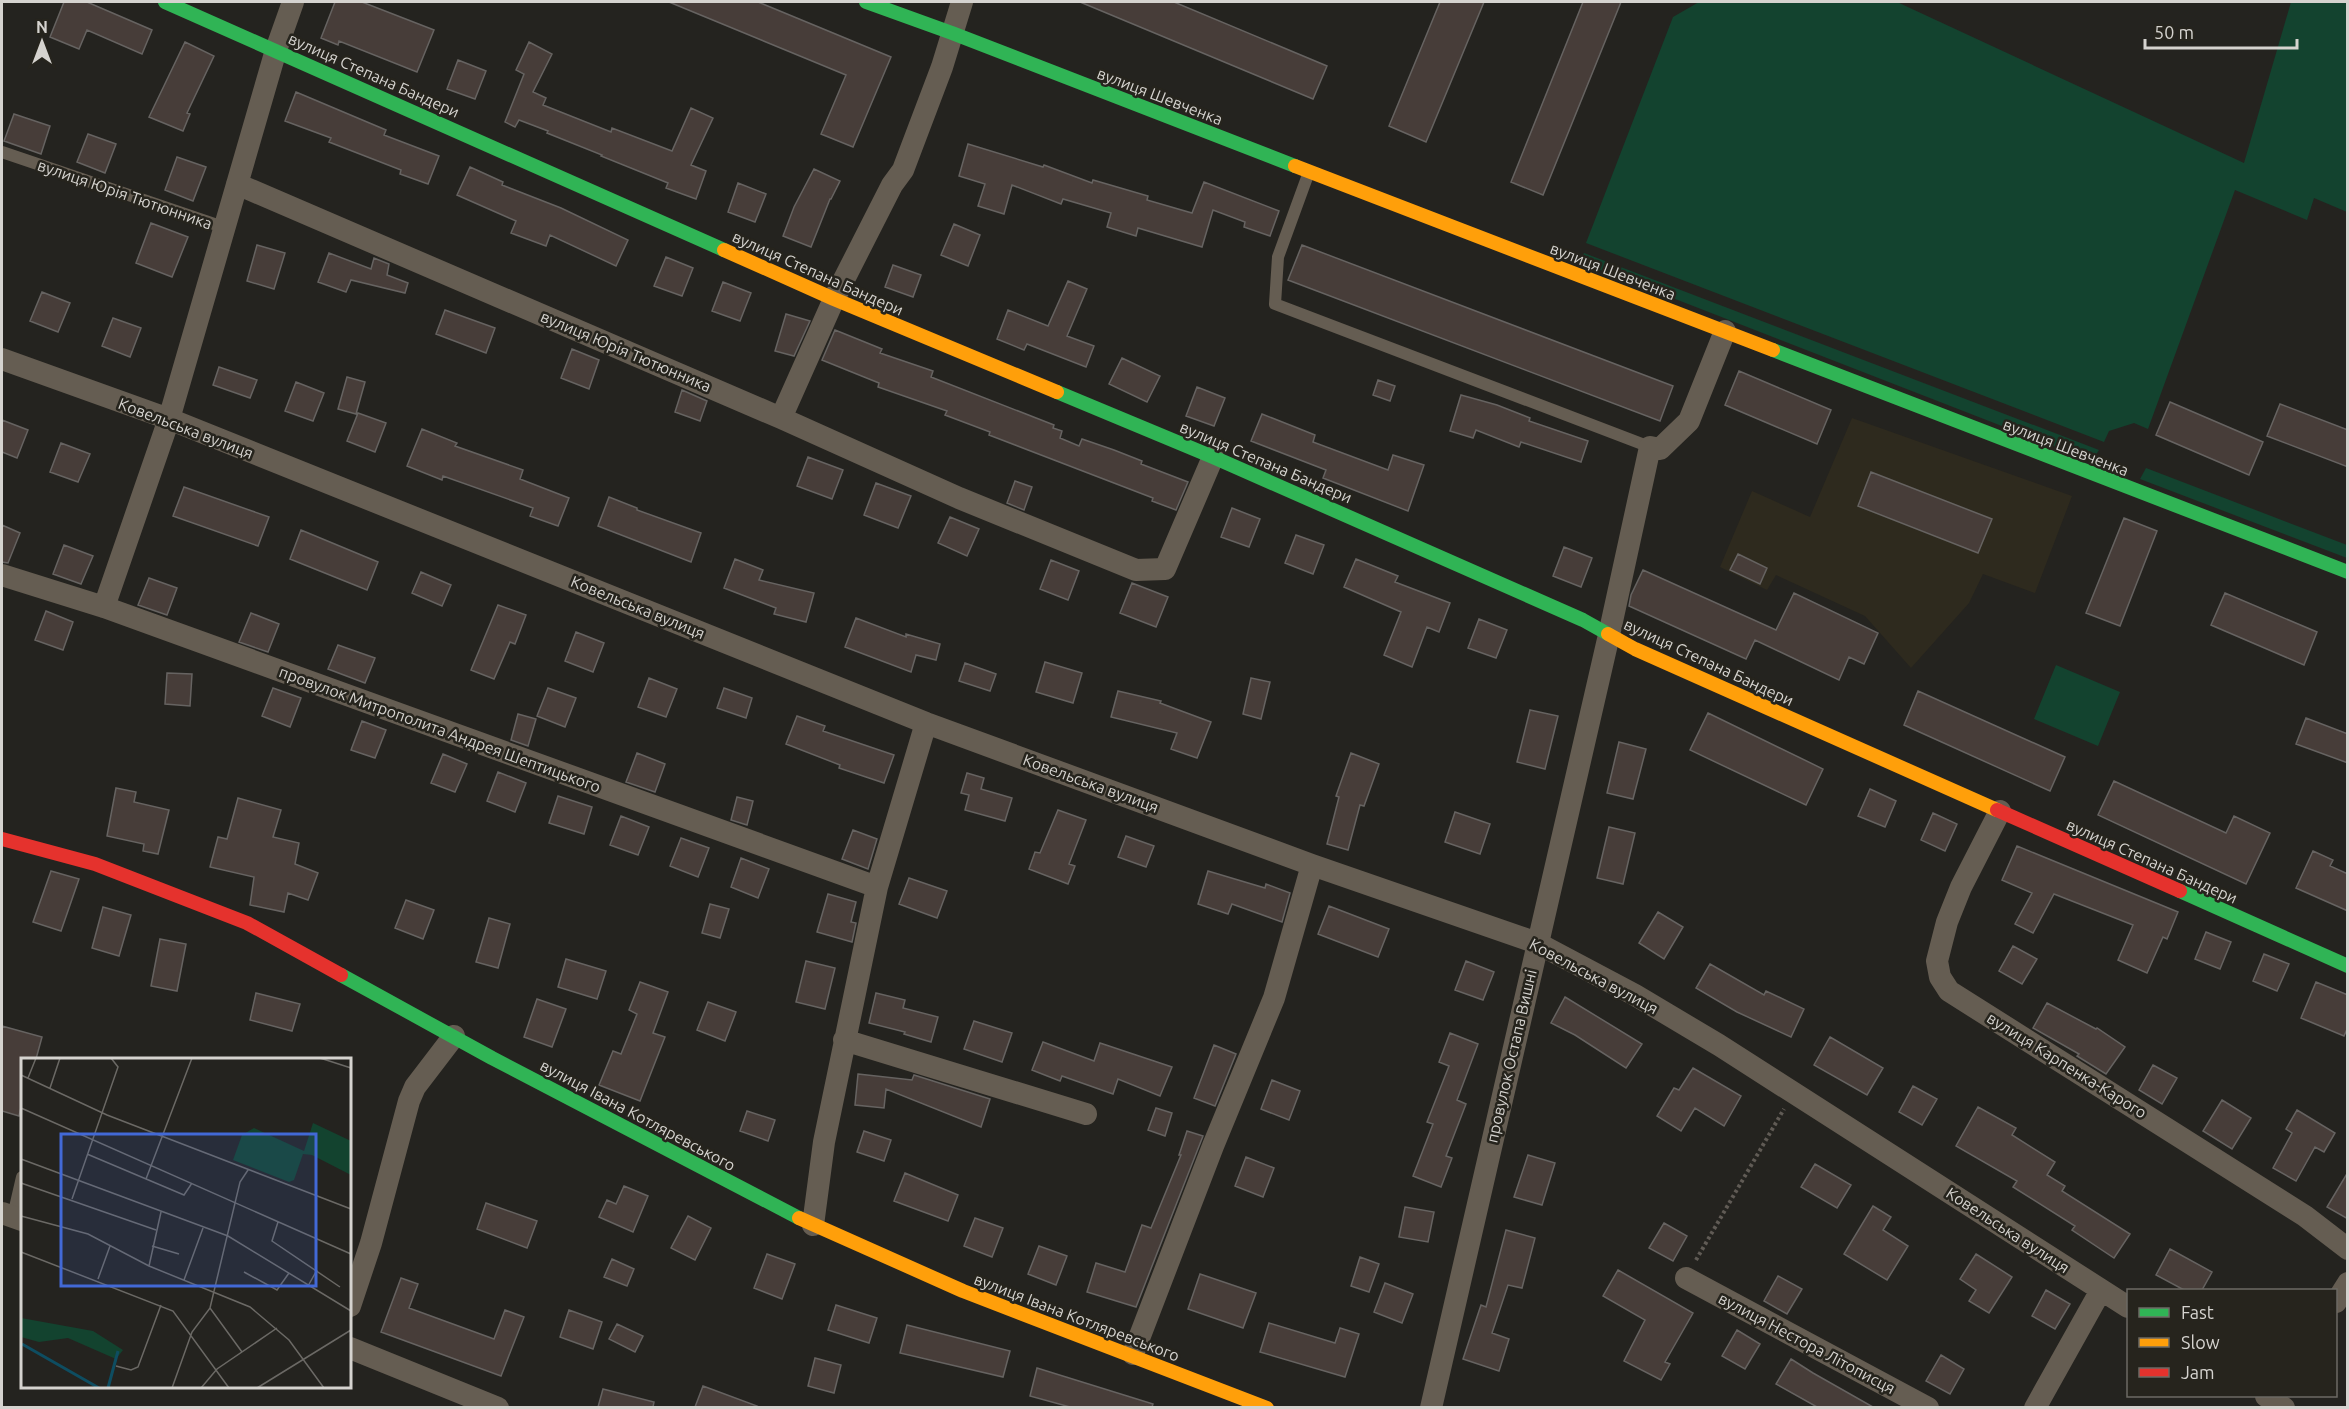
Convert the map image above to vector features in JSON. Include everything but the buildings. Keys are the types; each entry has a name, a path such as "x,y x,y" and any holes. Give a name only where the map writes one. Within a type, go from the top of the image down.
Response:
{"street":[{"name":"вулиця Степана Бандери","path":"165,2 834,298 1213,457 1583,620 1635,649 2348,966"},
{"path":"237,184 276,50 293,2"},
{"name":"вулиця Шевченка","path":"869,2 2348,572"},
{"path":"782,418 834,298 892,185 903,170 942,67 962,2"},
{"name":"вулиця Юрія Тютюнника","path":"226,228 237,184 782,418 959,498 1136,570 1165,569 1213,457"},
{"path":"104,607 169,419 226,228"},
{"path":"1650,447 1660,449 1689,421 1725,331"},
{"name":"Ковельська вулиця","path":"2,359 169,419 926,723 1312,865 1397,892 1537,943 1635,995 2127,1306"},
{"name":"провулок Остапа Вишні","path":"1431,1407 1609,635 1650,447"},
{"name":"провулок Митрополита Андрея Шептицького","path":"2,575 104,607 877,887"},
{"path":"813,1225 824,1142 877,887 926,723"},
{"name":"вулиця Карпенка-Карого","path":"2000,811 1947,922 1937,961 1940,977 1949,991 2305,1216 2348,1249"},
{"name":"вулиця Івана Котляревського","path":"2,839 95,864 247,923 454,1036 813,1225 963,1291 1267,1407"},
{"path":"1133,1354 1213,1146 1274,998 1312,865"},
{"path":"351,1303 371,1243 410,1101 416,1087 454,1036"},
{"path":"844,1040 1086,1114"},
{"name":"вулиця Нестора Літописця","path":"1686,1278 1928,1407"},
{"path":"2337,1300 2348,1283"},
{"path":"2035,1407 2101,1290"},
{"path":"351,1348 498,1407"}],"lane":[{"name":"вулиця Юрія Тютюнника","path":"2,152 226,228"},
{"path":"1310,171 1278,256 1275,304 1650,447"},
{"path":"12,1216 21,1181"}],"path":[{"path":"1686,1278 1793,1093"}],"shaded area":[{"path":"1852,418 2072,496 2035,593 1983,574 1969,603 1911,668 1865,616 1776,575 1767,590 1720,567 1752,491 1810,517"}],"green space":[{"path":"1699,2 1897,2 2244,163 2291,2 2347,2 2347,212 2314,198 2307,220 2235,190 2148,429 2134,423 2109,431 2104,442 1586,243 1673,17"},
{"path":"1584,253 2099,450 2092,461 1580,262"},
{"path":"2146,468 2347,545 2347,558 2140,479"},
{"path":"2056,665 2120,692 2098,746 2034,719"}],"traffic: fast":[{"path":"165,2 724,250"},
{"path":"866,2 1295,166"},
{"path":"1773,350 2348,572"},
{"path":"1057,392 1213,457 1583,620 1608,634"},
{"path":"2180,891 2348,966"},
{"path":"341,975 492,1058 799,1218"}],"traffic: slow":[{"path":"1295,166 1773,350"},
{"path":"724,250 834,299 1057,392"},
{"path":"1608,634 1635,649 1997,810"},
{"path":"799,1218 963,1291 1267,1408"}],"traffic: jam":[{"path":"1997,810 2180,891"},
{"path":"2,839 95,864 247,923 341,975"}]}
